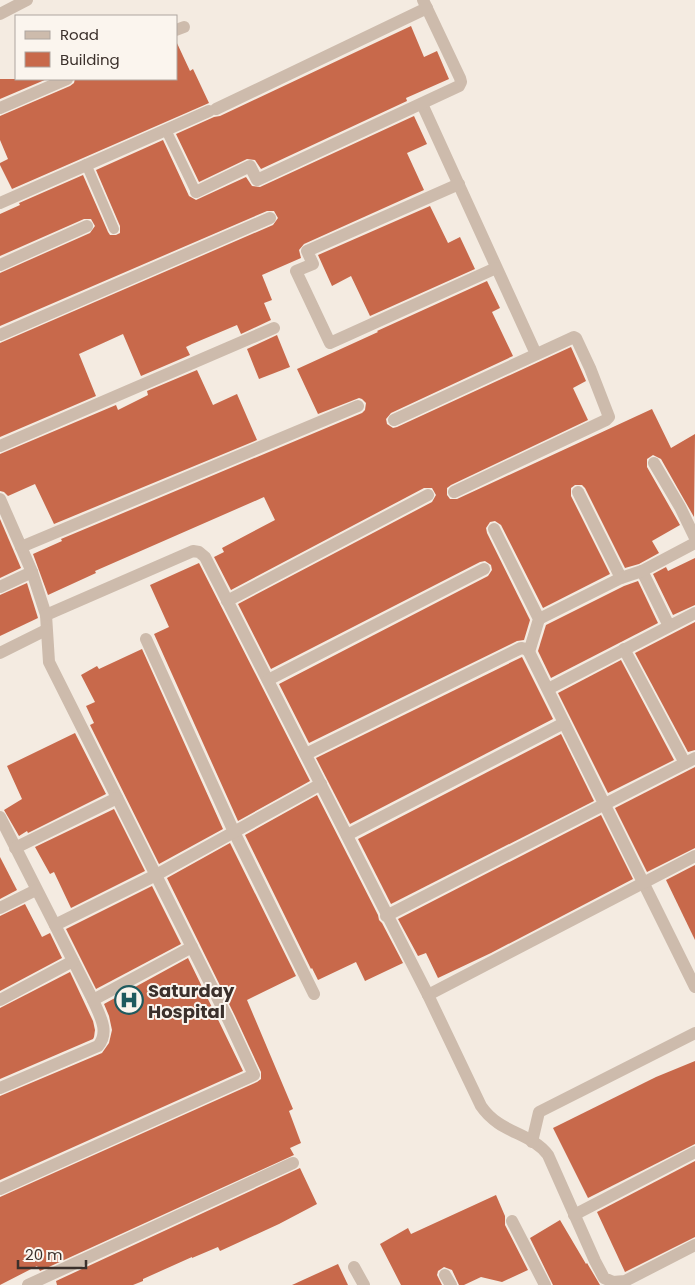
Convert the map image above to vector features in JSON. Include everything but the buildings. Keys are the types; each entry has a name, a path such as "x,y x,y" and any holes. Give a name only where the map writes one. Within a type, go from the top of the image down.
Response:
{"street":[{"path":"0,14 27,0"},
{"path":"0,203 213,110 425,4 461,82 459,86 257,180 250,166 196,192"},
{"path":"0,108 65,80"},
{"path":"422,104 536,354"},
{"path":"459,184 307,251 312,264 296,271 330,343 496,268"},
{"path":"0,335 270,218"},
{"path":"0,265 87,226"},
{"path":"0,446 274,328"},
{"path":"394,420 536,354 574,337 576,338 590,368 608,417 606,420 454,492"},
{"path":"21,547 358,406"},
{"path":"654,463 680,507 695,538"},
{"path":"578,492 621,578"},
{"path":"227,601 428,495"},
{"path":"0,499 32,572 46,615 49,662 228,1019 254,1075 0,1189"},
{"path":"494,529 539,619 529,652"},
{"path":"539,619 621,578 642,571 695,543"},
{"path":"46,615 193,551 199,552 205,557 347,835 386,916 428,995 481,1106 489,1117 498,1124 542,1146 548,1155 595,1261 606,1281 625,1280 695,1246"},
{"path":"268,680 484,568"},
{"path":"642,571 669,626"},
{"path":"0,587 32,572"},
{"path":"548,690 695,613"},
{"path":"0,653 46,630"},
{"path":"146,639 234,832 314,994"},
{"path":"306,754 521,648 526,649 695,987"},
{"path":"386,916 604,803 690,761 624,649"},
{"path":"347,835 564,723"},
{"path":"55,925 156,875 321,784"},
{"path":"15,848 117,798"},
{"path":"0,819 93,1000 105,1028 102,1042 98,1046 0,1088"},
{"path":"428,995 695,856"},
{"path":"0,908 36,890"},
{"path":"93,1000 192,947"},
{"path":"683,963 695,957"},
{"path":"0,1000 73,961"},
{"path":"532,1142 540,1112 695,1033"},
{"path":"574,1215 695,1152"},
{"path":"28,1285 293,1164"},
{"path":"512,1221 545,1285"},
{"path":"354,1267 364,1285"}],"lane":[{"path":"166,130 196,192"},
{"path":"86,164 114,229"}],"place":[{"name":"Saturday Hospital","path":"129,1000"}]}
